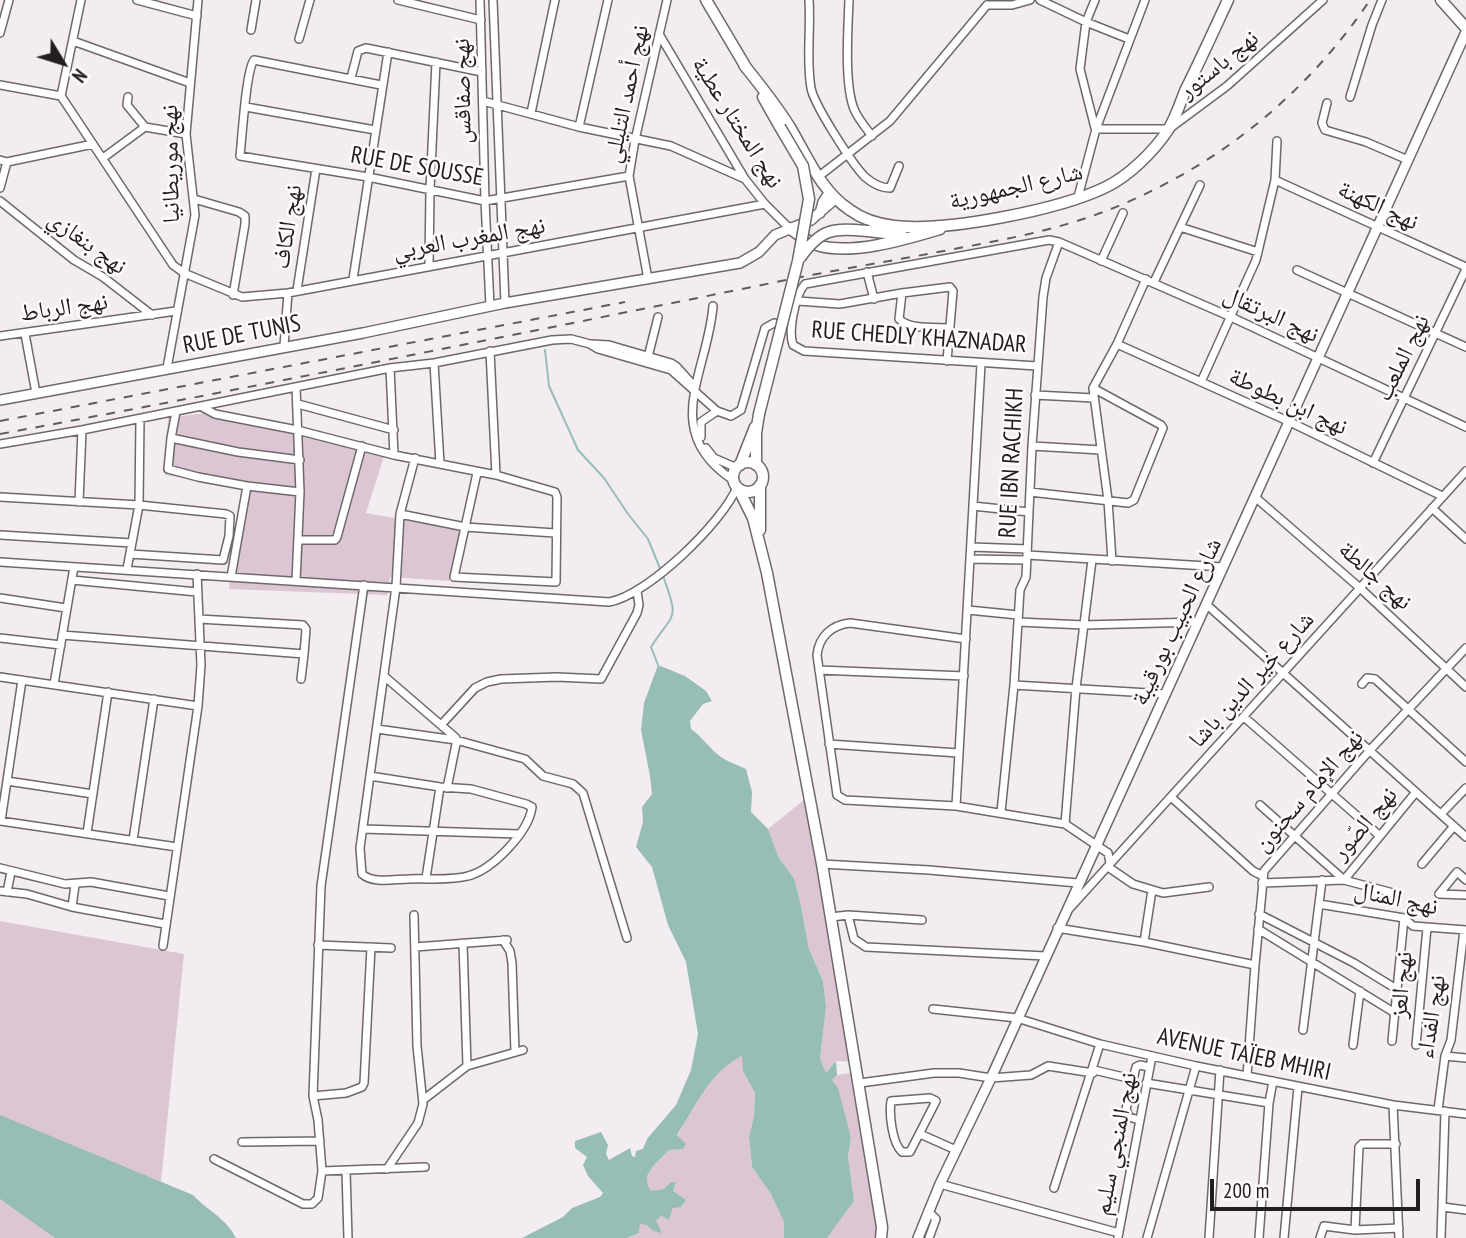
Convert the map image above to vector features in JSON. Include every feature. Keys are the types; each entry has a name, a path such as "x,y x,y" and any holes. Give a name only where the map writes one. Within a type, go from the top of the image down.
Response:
{"main road":[{"name":"شارع الجمهورية","path":"744,65 772,99 832,196 857,215 880,224 905,227 954,225 1037,209 1079,197 1107,187 1128,172 1169,129 1228,0"},
{"path":"1441,0 1453,19 1463,25"},
{"path":"708,1 803,166 808,186 809,199 798,261 758,419 738,466 737,486 760,541"},
{"path":"789,228 815,244 833,248 858,247 954,225"},
{"path":"798,261 813,241 825,232 841,229 914,236"},
{"path":"758,419 756,465 762,474 760,541 822,864 860,1083 881,1233 887,1238"},
{"path":"738,466 745,463 756,465"},
{"path":"737,486 751,492 760,485"}],"street":[{"path":"0,33 9,0"},
{"path":"81,0 61,96 173,265 184,273"},
{"path":"137,0 197,16"},
{"name":"نهج موريطانيا","path":"167,369 195,215 186,134 198,0"},
{"path":"251,30 256,0"},
{"path":"299,39 310,0"},
{"path":"398,0 481,20"},
{"name":"نهج صفاقس","path":"480,0 490,306"},
{"name":"نهج صفاقس","path":"493,0 505,303"},
{"path":"531,113 555,0"},
{"path":"579,127 608,0"},
{"name":"نهج أحمد التليلي","path":"648,279 629,176 667,0"},
{"path":"809,0 812,91 848,154 867,179 884,188 891,186 899,166"},
{"path":"849,0 852,101 857,114 873,136"},
{"path":"818,177 873,136 902,107 986,3 1012,5 1030,0"},
{"path":"1040,0 1129,39"},
{"path":"1095,0 1086,22 1080,76 1096,129"},
{"path":"1079,197 1096,129 1145,0"},
{"name":"نهج باستور","path":"1169,129 1249,67 1323,0"},
{"path":"1350,97 1382,0"},
{"name":"شارع الحبيب بورقيبة","path":"918,1238 940,1184 991,1078 1057,928 1349,293 1408,160 1463,25"},
{"name":"نهج المختار عطية","path":"659,34 745,179 789,228"},
{"path":"73,41 190,83"},
{"path":"351,78 359,49 366,48 482,72"},
{"path":"353,279 388,52"},
{"path":"375,130 246,107 248,79 254,60 382,85"},
{"path":"429,266 429,190 436,62"},
{"path":"0,85 61,96"},
{"path":"128,97 127,105 145,127 186,134"},
{"path":"1181,100 1193,111"},
{"path":"483,101 579,127 677,148 745,179"},
{"path":"1327,103 1322,123 1325,130 1366,142 1408,160"},
{"name":"RUE DE SOUSSE","path":"246,107 240,156 368,177 485,201 629,176"},
{"path":"103,158 145,127"},
{"path":"1096,129 1169,129"},
{"path":"1201,382 1258,252 1275,180 1277,141"},
{"path":"0,188 3,161 93,144"},
{"name":"نهج الكاف","path":"297,290 316,169"},
{"name":"نهج الكهنة","path":"1275,180 1466,268"},
{"path":"1154,282 1200,185"},
{"name":"RUE DE TUNIS","path":"0,400 505,303 740,263 759,252 775,235 811,220 820,213 832,196"},
{"path":"194,199 245,216 233,295"},
{"name":"نهج بنغازي","path":"0,201 74,260 103,277 152,315"},
{"name":"نهج المغرب العربي","path":"184,273 242,297 288,293 765,204"},
{"path":"1101,261 1123,213"},
{"path":"1180,227 1258,252"},
{"path":"0,444 202,407 390,368 434,363 566,339 590,344 600,343 677,367 717,411 732,416 741,410 767,326 774,323 791,327 801,289 805,284 1045,240 1059,242"},
{"name":"نهج البرتقال","path":"1059,242 1154,282 1466,427"},
{"name":"RUE IBN RACHIKH","path":"1001,812 1014,685 1020,590 1026,577 1043,297 1046,278 1059,242"},
{"name":"نهج الملعب","path":"1373,463 1466,268"},
{"path":"1297,270 1466,347"},
{"path":"867,272 874,299"},
{"path":"1112,561 1108,500 1093,388 1117,344 1146,279"},
{"path":"798,301 840,304 950,287 953,291 947,360"},
{"name":"نهج الكاف","path":"284,346 288,293"},
{"path":"902,293 899,319 901,322 907,325 950,328"},
{"path":"0,562 609,602 620,600 637,591 667,568 731,501 737,486 710,460 700,445 692,416 713,306"},
{"name":"نهج الرباط","path":"0,337 176,311"},
{"path":"648,359 658,317"},
{"name":"RUE CHEDLY KHAZNADAR","path":"791,327 790,337 798,349 1037,366"},
{"path":"25,334 37,393"},
{"name":"نهج ابن بطوطة","path":"1117,344 1290,422 1442,496"},
{"path":"490,351 496,475"},
{"path":"434,363 440,464"},
{"path":"956,806 981,364"},
{"path":"390,368 394,455"},
{"path":"296,387 300,460 296,581"},
{"path":"1030,492 1128,503 1134,500 1163,428 1093,388"},
{"path":"1035,395 1094,398"},
{"path":"298,404 394,430"},
{"path":"202,407 215,414 496,475 557,494 556,582 454,578 477,472"},
{"path":"717,411 701,422 702,441 714,458 738,466"},
{"path":"176,412 168,470 247,486 300,492"},
{"path":"127,569 139,505 140,419"},
{"path":"79,502 82,430"},
{"path":"171,439 300,460"},
{"path":"298,540 335,540 338,537 362,446"},
{"path":"1032,446 1101,450"},
{"path":"370,776 471,789 530,806 532,810 509,848 478,873 465,877 388,880 364,877 362,874 360,861 363,829 370,776 377,729 396,587 400,514 415,458"},
{"name":"شارع خير الدين باشا","path":"1065,913 1466,471"},
{"path":"231,577 247,486"},
{"path":"0,497 139,505 228,515 229,536 223,560 130,555"},
{"name":"نهج جالطة","path":"1255,498 1360,589 1466,687"},
{"path":"973,506 1029,512"},
{"path":"1432,508 1466,539"},
{"path":"400,514 465,527 555,533"},
{"path":"0,535 132,543"},
{"path":"971,547 1027,555 1223,567"},
{"path":"971,559 1027,555"},
{"path":"1065,824 1076,688 1092,560"},
{"path":"54,684 74,567"},
{"path":"163,946 198,706 201,665 197,574"},
{"path":"72,580 197,592"},
{"path":"214,1160 308,1205 316,1202 318,1198 322,1171 313,1096 321,886 363,584"},
{"path":"441,725 475,688 487,682 557,677 601,679 637,613 637,591"},
{"path":"0,598 66,608"},
{"path":"1206,604 1466,837"},
{"path":"968,610 1018,619 1084,625 1198,622"},
{"path":"199,618 303,625 306,629 301,679"},
{"path":"967,639 855,624 841,625 829,631 821,640 817,650 835,789 842,799 956,806 1065,824 1108,853 1107,867"},
{"path":"62,635 199,648 303,654"},
{"path":"0,639 61,645"},
{"name":"نهج الإمام سحنون","path":"1247,1076 1264,871 1408,708 1466,648"},
{"path":"819,670 964,677"},
{"path":"384,676 456,740"},
{"path":"0,677 198,706"},
{"path":"1362,684 1367,678 1373,678 1466,762"},
{"path":"22,680 0,821 177,846"},
{"path":"1014,685 1166,694"},
{"path":"87,833 108,692"},
{"path":"133,840 154,699"},
{"path":"1244,716 1380,836"},
{"path":"377,729 456,740 525,760 543,776 579,788 627,938"},
{"path":"426,878 456,740"},
{"path":"829,744 958,753"},
{"path":"7,781 93,794"},
{"path":"1441,814 1466,788"},
{"name":"نهج الصّور","path":"1344,880 1416,792"},
{"path":"1171,797 1262,879 1344,880 1394,893"},
{"path":"1260,805 1344,880"},
{"path":"1422,864 1454,826"},
{"path":"363,829 519,834"},
{"path":"1090,858 1094,870 1107,867 1133,884 1152,891 1173,892 1209,887"},
{"path":"822,864 1078,883"},
{"path":"0,868 10,873 75,885 91,882 169,896"},
{"path":"1466,880 1457,872 1439,894 1466,895"},
{"path":"10,873 4,891 165,924"},
{"path":"1303,1030 1322,880"},
{"path":"72,907 75,885"},
{"path":"1144,942 1152,891"},
{"name":"نهج المنال","path":"1319,904 1404,918 1413,926 1465,930"},
{"path":"1259,914 1354,963 1398,990"},
{"path":"387,1169 422,1114 417,1046 414,915"},
{"path":"831,917 848,915 922,920"},
{"path":"848,915 854,939 866,947 1045,956"},
{"path":"1392,1041 1404,918"},
{"path":"1057,928 1144,942 1255,965"},
{"name":"نهج العز","path":"1416,1045 1427,928"},
{"path":"1258,929 1395,1013"},
{"name":"نهج الفداء","path":"1441,1238 1445,1056 1451,1040 1465,930"},
{"path":"415,947 505,940 512,962 519,1051 467,1066 423,1100"},
{"path":"463,943 467,1066"},
{"path":"318,945 391,948"},
{"path":"313,1096 346,1093 362,1087 364,1083 370,947"},
{"path":"1353,1045 1360,991"},
{"name":"AVENUE TAÏEB MHIRI","path":"933,1009 1017,1018 1100,1044 1196,1066 1393,1105 1466,1114"},
{"path":"1054,1188 1100,1044"},
{"name":"نهج المنجي سليم","path":"1118,1236 1152,1056"},
{"path":"1445,1056 1466,1058"},
{"path":"1139,1120 1127,1114 1132,1079 1138,1065 1149,1067"},
{"path":"860,1083 934,1073 959,1073 991,1078 1034,1074 1048,1066 1132,1079"},
{"path":"1147,1238 1196,1066"},
{"path":"1209,1238 1220,1070"},
{"path":"1259,1238 1269,1102 1273,1082"},
{"path":"1146,1083 1269,1102"},
{"path":"1284,1238 1298,1087"},
{"path":"935,1099 920,1135 908,1154 899,1150 891,1101 935,1099"},
{"path":"1393,1105 1399,1238"},
{"path":"920,1135 956,1150"},
{"path":"242,1142 320,1141"},
{"path":"1355,1230 1360,1145 1396,1144"},
{"path":"322,1171 425,1167"},
{"path":"346,1171 348,1238"},
{"path":"940,1184 1118,1236"},
{"path":"1443,1206 1466,1210"},
{"path":"928,1211 936,1219 929,1238"},
{"name":"شارع الحبيب بورقيبة","path":"912,1238 923,1226"},
{"path":"1320,1238 1324,1226 1355,1230 1399,1228"}],"shaded area":[{"path":"212,412 385,453 366,513 460,530 449,581 390,577 387,595 229,589 242,487 165,475 168,418"},
{"path":"658,665 685,676 706,691 712,701 703,704 690,721 691,729 719,756 746,769 752,792 751,812 768,829 779,858 794,878 809,949 823,981 826,1007 820,1058 826,1073 836,1061 837,1075 832,1080 838,1088 851,1138 848,1157 854,1201 827,1238 784,1238 784,1222 771,1194 752,1167 749,1137 754,1116 755,1093 743,1071 742,1056 712,1080 698,1101 677,1135 686,1144 683,1149 669,1150 647,1176 651,1191 664,1189 671,1182 676,1182 673,1191 686,1200 681,1207 673,1208 669,1220 661,1216 656,1221 662,1233 640,1224 639,1233 627,1238 522,1238 603,1193 588,1176 583,1165 587,1157 575,1148 575,1141 601,1132 608,1145 606,1154 609,1160 630,1148 632,1156 635,1157 636,1151 643,1149 647,1139 676,1105 691,1070 698,1034 686,962 668,925 652,867 636,847 643,822 642,807 652,794 641,730 644,703"},
{"path":"810,795 853,1062 836,1061 826,1073 820,1058 826,1007 823,981 809,949 794,878 779,858 768,829"},
{"path":"0,921 184,954 161,1182 0,1117"},
{"path":"743,1056 743,1071 755,1093 754,1116 749,1137 752,1167 771,1194 784,1222 784,1238 627,1238 639,1233 640,1224 647,1224 661,1233 655,1222 661,1216 669,1220 673,1208 685,1200 673,1191 676,1183 651,1192 647,1176 669,1150 704,1090 724,1065"},
{"path":"851,1073 885,1238 827,1238 854,1201 848,1157 851,1138 831,1080 837,1075"},
{"path":"0,1115 193,1195 222,1220 236,1238 55,1238 0,1199"},
{"path":"0,1199 49,1232 55,1238 0,1238"}],"waterway":[{"path":"545,350 549,386 578,450 604,478 648,539 661,571"},
{"path":"658,665 651,647 669,621 673,609 663,576"}],"railway":[{"path":"0,434 1000,240 1083,219 1160,187 1229,145 1291,94 1346,33 1370,0"},
{"path":"0,421 625,302"}]}
